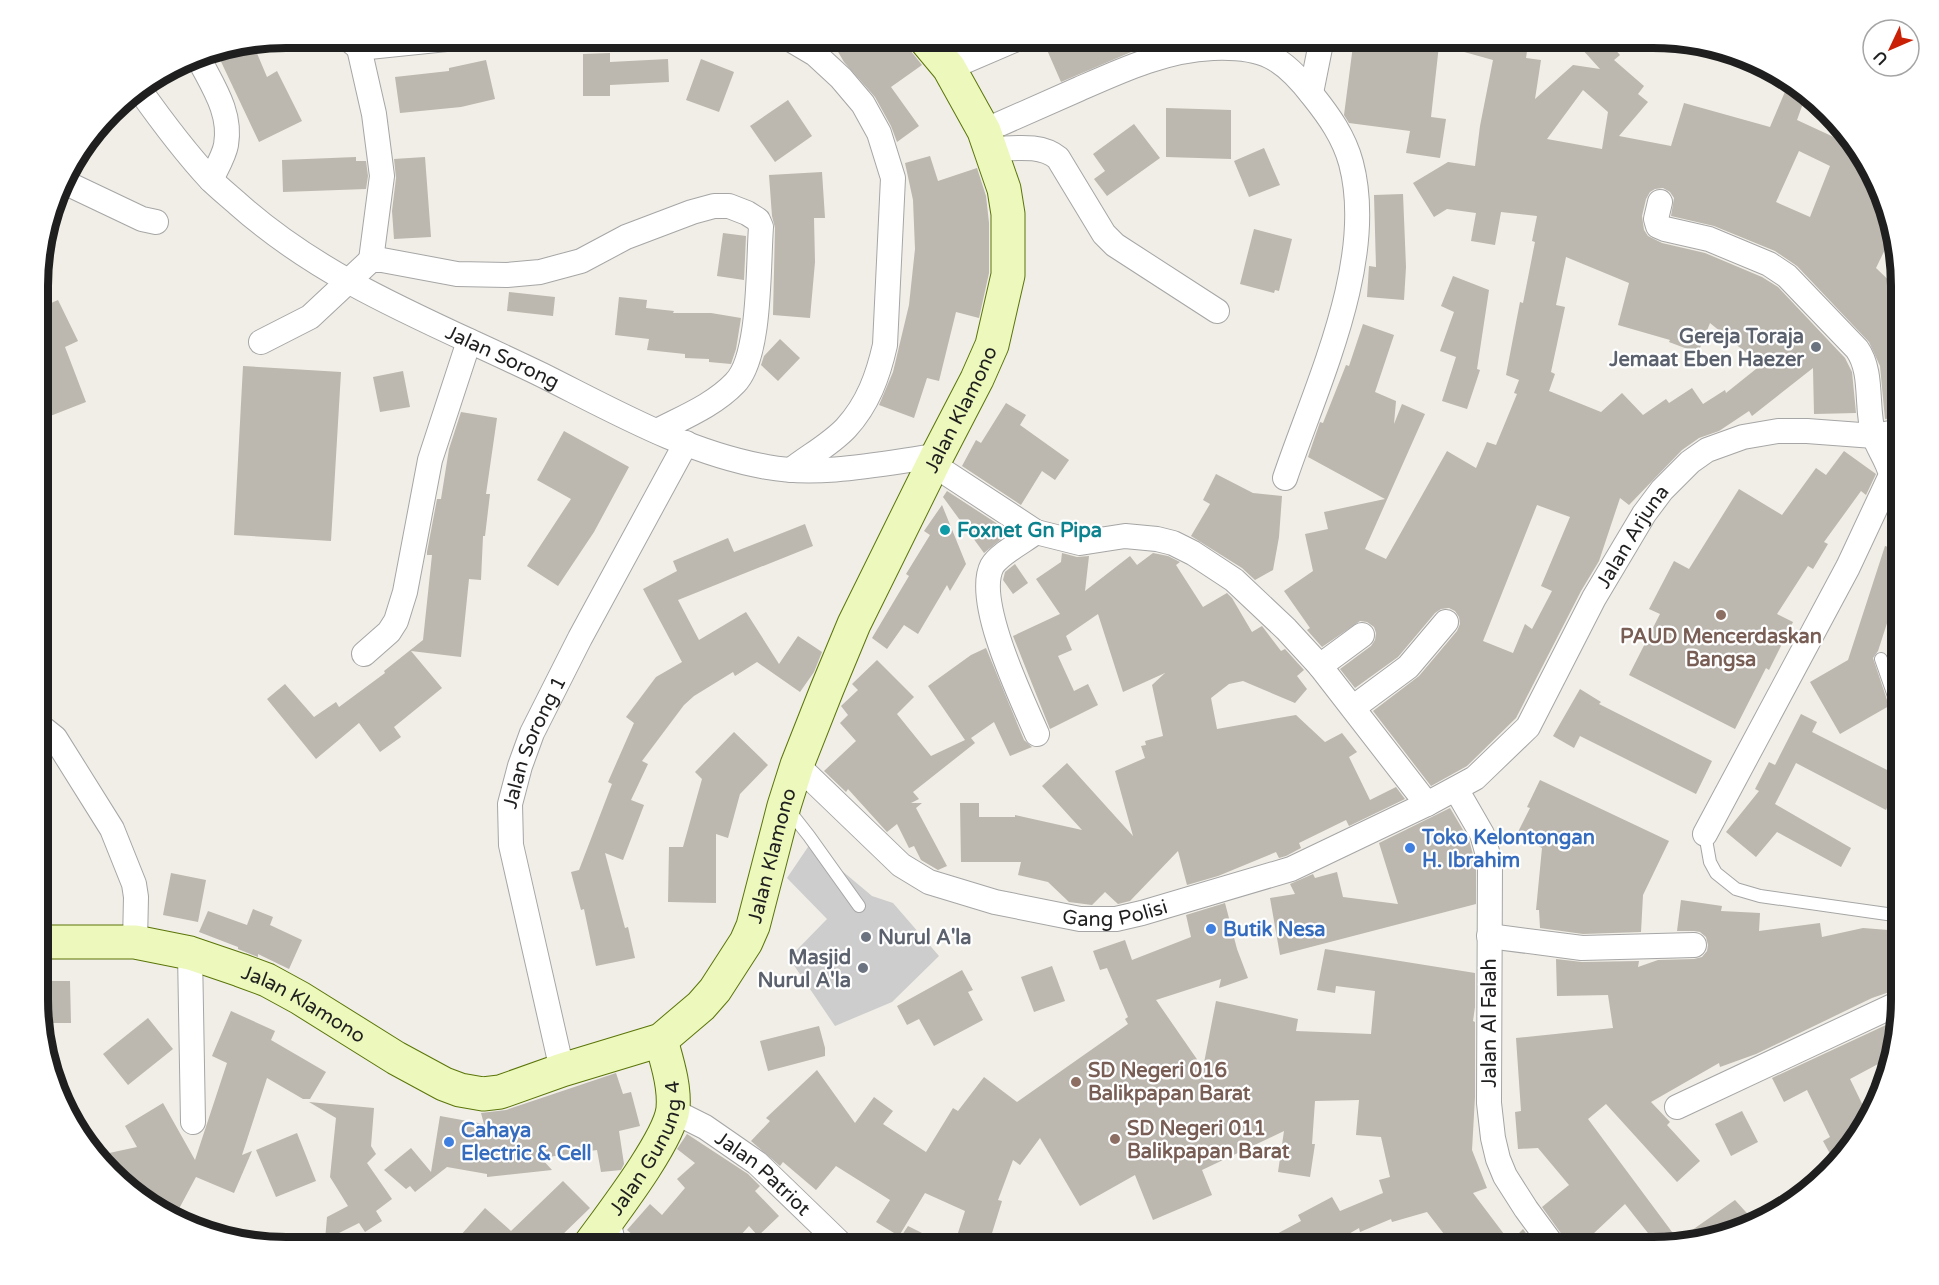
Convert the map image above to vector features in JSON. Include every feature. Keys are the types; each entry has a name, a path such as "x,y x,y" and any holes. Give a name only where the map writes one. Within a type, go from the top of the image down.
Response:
{"main road":[{"name":"Jalan Klamono","path":"48,942 135,942 190,953 249,973 284,989 396,1058 444,1084 460,1090 483,1094 500,1092 562,1070 661,1040 689,1017 715,990 746,942 753,926 797,765 854,624 963,408 992,345 1008,275 1008,214 1004,189 987,140 949,68 932,48"},
{"name":"Jalan Gunung 4","path":"611,1233 661,1140 673,1111 673,1092 661,1040"}],"street":[{"path":"261,342 310,317 371,260 382,176 374,114 354,48"},
{"path":"791,470 845,429 864,404 879,370 885,345 893,178 879,133 863,104 841,78 815,54 805,48"},
{"path":"949,68 996,48"},
{"path":"987,140 1140,62 1181,52 1212,48 1245,49 1265,53 1279,60 1294,73 1328,115 1342,138 1351,163 1355,185 1356,222 1353,270 1343,311 1285,478"},
{"path":"1311,93 1320,48"},
{"path":"202,64 222,103 226,117 226,145 211,180"},
{"name":"Jalan Sorong","path":"144,95 211,180 291,248 347,282 657,431 735,459 791,470 935,460"},
{"path":"987,140 1052,153 1058,158 1104,234 1114,245 1216,311"},
{"path":"71,185 142,219 156,222"},
{"path":"1660,202 1656,219 1658,226 1708,239 1770,264 1787,276 1857,349 1864,362 1874,436 1891,475 1848,567 1704,834"},
{"path":"371,260 457,274 507,275 540,272 580,261 626,237 692,212 714,206 729,206 747,213 758,220 761,227 754,329 751,354 745,371 724,394 657,431"},
{"path":"364,654 390,633 396,621 405,592 430,460 469,341"},
{"name":"Jalan Arjuna","path":"1456,789 1484,771 1528,727 1582,620 1627,539 1662,490 1690,462 1707,450 1723,443 1778,431 1874,436 1891,433"},
{"name":"Jalan Sorong 1","path":"562,1070 511,844 510,804 532,733 580,638 686,443"},
{"path":"935,460 1036,532 1080,543 1125,536 1157,539 1173,543 1193,553 1234,580 1286,629 1320,666 1427,804"},
{"path":"1036,532 999,559 992,567 988,594 1002,649 1037,734"},
{"path":"1354,707 1408,667 1446,622"},
{"path":"1320,666 1362,635"},
{"path":"48,732 55,738 112,829 134,884 135,942"},
{"name":"Gang Polisi","path":"797,765 902,865 928,882 995,902 1080,919 1116,919 1142,913 1291,869 1456,789"},
{"name":"Jalan Al Falah","path":"1456,789 1482,834 1490,862 1489,1103 1495,1149 1505,1176 1547,1237"},
{"path":"1489,936 1582,948 1694,945"},
{"path":"190,953 193,1122"},
{"path":"1677,1107 1891,1007"},
{"name":"Jalan Patriot","path":"673,1111 705,1127 757,1163 834,1237"}],"lane":[{"path":"1881,659 1891,688"},
{"path":"784,806 809,836 859,906"},
{"path":"1704,834 1710,862 1716,873 1736,889 1761,896 1891,915"}],"shaded area":[{"name":"Nurul A'la","path":"810,844 872,896 893,903 939,956 892,1002 835,1026 789,958 827,919 787,878"}],"building":[{"path":"836,48 909,48 922,65 891,87 919,126 897,142 875,97 844,62"},
{"path":"1046,48 1141,48 1061,82"},
{"path":"1353,48 1439,48 1431,117 1446,119 1440,158 1406,153 1410,131 1349,123 1344,115"},
{"path":"1450,48 1528,48 1526,58 1541,60 1535,99 1573,65 1600,69 1581,48 1614,48 1620,55 1614,60 1644,86 1638,94 1648,102 1619,136 1671,146 1684,103 1770,127 1786,89 1804,102 1797,120 1838,139 1839,137 1842,141 1873,195 1883,224 1887,245 1876,268 1891,282 1891,418 1885,419 1880,366 1869,342 1797,266 1775,251 1714,226 1671,216 1674,198 1670,192 1663,188 1650,192 1642,216 1644,230 1648,236 1662,243 1705,253 1762,277 1778,287 1845,358 1852,372 1856,413 1814,414 1813,368 1752,416 1749,411 1719,431 1699,438 1682,450 1629,505 1620,498 1599,561 1581,591 1516,718 1467,766 1431,786 1373,711 1419,676 1457,631 1460,624 1455,611 1449,608 1435,613 1398,657 1355,688 1340,669 1371,646 1375,640 1374,627 1367,622 1360,621 1322,647 1307,630 1310,628 1284,591 1313,571 1305,534 1328,529 1324,512 1385,499 1308,457 1320,422 1323,423 1346,365 1349,366 1363,324 1394,335 1375,392 1396,401 1394,424 1402,404 1425,414 1365,549 1386,559 1447,451 1476,468 1487,442 1496,445 1517,394 1514,393 1519,380 1506,375 1520,302 1523,303 1535,242 1532,241 1537,216 1501,212 1495,245 1471,241 1476,213 1447,209 1434,217 1413,183 1448,162 1475,166 1493,60","holes":["1583,90 1608,112 1602,149 1547,139","1799,151 1830,166 1810,217 1776,202","1566,257 1629,283 1618,325 1670,340 1669,342 1698,353 1710,323 1761,365 1726,393 1725,390 1703,404 1692,388 1669,403 1666,399 1643,415 1622,393 1601,412 1549,391 1555,374 1551,372 1565,307 1556,305","1537,505 1570,517 1541,586 1552,591 1532,629 1525,624 1513,653 1483,641"]},
{"path":"256,50 267,77 277,71 302,121 259,142 219,58"},
{"path":"610,53 610,62 668,59 669,82 610,85 610,96 583,96 583,54"},
{"path":"701,59 734,72 719,112 686,100"},
{"path":"486,60 495,99 461,107 400,113 395,77 449,71 449,68"},
{"path":"788,100 812,136 775,162 750,126"},
{"path":"1166,108 1231,110 1231,159 1166,157"},
{"path":"1134,124 1160,158 1107,196 1094,179 1105,171 1093,154"},
{"path":"1264,148 1280,185 1249,197 1234,161"},
{"path":"930,156 938,181 977,168 986,196 989,223 989,273 979,318 956,312 939,381 927,378 914,418 879,405 893,372 909,305 915,249 913,200 905,163"},
{"path":"356,157 356,161 366,161 368,176 366,189 283,192 282,160"},
{"path":"425,157 431,237 394,239 392,211 396,178 394,159"},
{"path":"822,172 825,218 814,218 815,262 810,318 773,315 775,228 769,175"},
{"path":"1403,194 1406,267 1404,300 1367,297 1369,266 1376,267 1374,195"},
{"path":"1254,229 1292,239 1279,291 1275,290 1274,293 1240,284"},
{"path":"723,233 746,236 744,280 717,276"},
{"path":"1453,276 1489,290 1477,369 1480,370 1467,409 1442,401 1456,357 1440,351 1454,312 1441,306"},
{"path":"509,292 555,297 553,316 507,311"},
{"path":"619,297 647,300 646,308 674,311 673,313 711,313 741,318 731,364 709,362 709,359 685,358 685,354 647,350 649,339 615,335"},
{"path":"58,300 78,341 65,347 86,402 48,417 48,304"},
{"path":"780,339 800,358 778,381 761,365 764,356"},
{"path":"243,366 341,372 331,541 234,535"},
{"path":"403,371 410,407 380,412 373,377"},
{"path":"1006,403 1026,415 1020,425 1069,460 1055,480 1042,471 1021,505 962,466 976,440 981,443"},
{"path":"461,412 497,418 486,494 490,494 485,536 483,536 481,580 469,579 461,657 411,651 442,688 394,727 401,737 380,752 359,723 316,759 267,699 285,684 314,717 336,702 339,707 385,673 384,671 423,640 432,555 427,555 427,552 437,499 441,499 449,449"},
{"path":"564,431 629,467 594,532 558,586 527,566 571,499 537,480"},
{"path":"1844,451 1876,474 1866,495 1861,491 1824,542 1828,544 1813,569 1808,566 1777,614 1793,622 1769,670 1766,668 1735,729 1629,675 1660,614 1649,609 1674,561 1689,569 1739,489 1782,515 1816,468 1826,475"},
{"path":"1216,474 1253,493 1282,496 1279,537 1273,570 1255,580 1242,568 1191,536 1210,504 1203,500"},
{"path":"947,491 1010,532 984,553 943,497"},
{"path":"942,505 966,564 950,591 947,585 918,634 904,625 887,649 872,638 909,576 906,574 930,535 924,531"},
{"path":"805,524 813,546 678,600 699,640 746,612 779,664 798,636 822,652 814,672 800,692 757,662 735,676 733,672 694,696 684,705 642,761 648,764 631,800 644,805 623,860 605,853 635,958 596,966 584,909 581,910 571,872 579,870 612,784 608,782 634,723 626,717 656,677 682,662 643,589 677,571 673,561 728,538 734,552"},
{"path":"1885,546 1891,548 1891,611 1878,651 1873,658 1889,706 1840,734 1810,682 1848,660"},
{"path":"1062,553 1077,557 1089,556 1085,591 1130,556 1137,565 1153,553 1168,556 1180,562 1176,565 1203,607 1227,593 1252,632 1262,626 1281,651 1285,649 1304,670 1297,676 1307,689 1295,703 1243,681 1229,684 1211,698 1217,729 1296,715 1325,742 1342,733 1357,752 1349,757 1370,800 1396,787 1405,799 1349,826 1346,820 1299,843 1301,848 1286,856 1279,858 1276,852 1218,876 1187,885 1178,851 1130,901 1118,904 1105,892 1092,905 1069,902 1048,882 1018,875 1021,862 961,862 960,803 979,803 979,817 1015,817 1015,815 1082,830 1042,786 1067,763 1133,836 1115,771 1145,758 1141,746 1146,745 1145,741 1163,736 1152,685 1165,673 1123,692 1098,614 1066,636 1072,650 1058,656 1074,691 1088,684 1098,705 1050,729 1013,636 1060,614 1036,579 1061,562"},
{"path":"1015,564 1028,583 1013,594 1003,580 1005,572"},
{"path":"986,648 1024,740 1032,747 1010,756 994,722 971,738 975,743 913,792 919,799 911,803 922,803 916,808 947,866 938,870 921,860 914,846 909,848 897,824 887,832 848,789 846,792 824,771 856,741 840,723 848,715 841,706 858,690 852,684 877,660 914,697 897,714 931,756 965,740 928,686 971,655"},
{"path":"1580,689 1601,702 1599,704 1712,761 1696,794 1580,736 1574,748 1553,736"},
{"path":"1801,714 1817,722 1812,732 1891,772 1891,799 1886,810 1796,763 1775,804 1851,848 1841,867 1777,832 1756,857 1726,832 1759,791 1755,789 1769,762 1775,765"},
{"path":"734,732 768,765 740,794 728,838 716,834 716,903 668,902 669,847 683,847 702,779 695,772"},
{"path":"1540,780 1669,841 1643,895 1641,932 1583,934 1540,928 1539,910 1536,910 1542,848 1517,834"},
{"path":"1450,808 1469,840 1476,865 1476,904 1280,955 1270,898 1295,894 1290,884 1313,874 1315,878 1337,872 1343,897 1398,904 1379,843"},
{"path":"171,873 206,880 198,922 163,915"},
{"path":"1681,900 1722,906 1721,911 1760,913 1759,931 1820,923 1822,937 1863,928 1891,930 1891,991 1872,998 1756,1054 1720,1067 1719,1063 1651,1102 1670,1122 1667,1125 1700,1161 1677,1182 1606,1104 1588,1119 1675,1236 1651,1237 1625,1204 1593,1234 1595,1237 1564,1237 1542,1207 1569,1185 1538,1148 1518,1149 1515,1112 1521,1111 1516,1038 1613,1028 1608,995 1557,996 1556,959 1582,962 1639,961 1638,967 1658,960 1702,957 1707,951 1706,937 1700,932 1677,931"},
{"path":"1225,903 1237,949 1248,978 1219,988 1221,979 1156,1000 1203,1068 1216,1001 1298,1019 1296,1031 1371,1034 1375,991 1336,986 1335,993 1317,990 1325,949 1475,973 1473,1021 1475,1022 1475,1097 1472,1150 1487,1188 1473,1193 1506,1237 1446,1237 1427,1212 1392,1222 1391,1219 1360,1232 1359,1228 1343,1237 1271,1237 1301,1221 1298,1215 1332,1197 1340,1211 1383,1193 1379,1180 1390,1177 1381,1137 1356,1135 1359,1100 1315,1101 1312,1144 1315,1144 1310,1177 1278,1172 1284,1131 1202,1170 1212,1195 1153,1220 1135,1175 1080,1206 1040,1138 1020,1165 1013,1160 998,1200 1002,1201 991,1237 957,1236 965,1211 925,1193 899,1236 876,1222 890,1200 836,1166 816,1190 783,1162 780,1166 751,1141 770,1121 766,1118 817,1070 855,1123 874,1097 893,1111 883,1124 926,1152 953,1108 958,1111 984,1077 1017,1102 1128,1024 1125,1019 1128,1017 1107,968 1100,970 1093,951 1125,940 1132,960 1191,937 1186,915"},
{"path":"253,909 273,917 270,925 302,940 289,969 258,954 258,957 199,932 208,911 247,925"},
{"path":"1052,966 1065,1001 1034,1012 1021,977"},
{"path":"962,970 973,990 968,992 983,1020 934,1046 919,1019 907,1025 897,1006"},
{"path":"48,981 70,981 71,1023 50,1023"},
{"path":"231,1011 275,1031 271,1040 326,1072 310,1099 303,1099 267,1078 242,1155 252,1151 234,1193 196,1177 178,1211 141,1188 105,1154 137,1147 125,1126 163,1103 195,1160 227,1063 212,1056"},
{"path":"148,1018 173,1049 128,1085 103,1054"},
{"path":"1886,1025 1889,1030 1883,1061 1850,1079 1864,1108 1851,1131 1832,1156 1823,1141 1830,1137 1807,1090 1784,1102 1772,1078"},
{"path":"819,1026 825,1056 768,1071 760,1041"},
{"path":"616,1073 623,1094 631,1092 640,1126 619,1131 624,1164 621,1170 601,1172 597,1150 541,1158 552,1170 487,1177 487,1174 447,1167 415,1192 410,1186 406,1189 384,1170 411,1148 431,1172 440,1116 484,1124 481,1113 506,1110"},
{"path":"309,1102 374,1108 371,1146 376,1154 367,1163 392,1199 376,1211 382,1221 365,1232 359,1223 331,1237 325,1237 327,1217 348,1206 330,1177 336,1118"},
{"path":"1742,1111 1758,1142 1731,1156 1715,1124"},
{"path":"297,1133 316,1181 276,1197 256,1150"},
{"path":"687,1134 748,1174 760,1186 755,1191 779,1216 758,1236 749,1226 739,1237 635,1237 627,1230 650,1204 662,1215 685,1188 677,1179 695,1163 677,1149"},
{"path":"563,1181 590,1208 560,1237 460,1236 485,1208 511,1231"},
{"path":"1735,1200 1750,1216 1715,1229 1686,1235"},
{"path":"908,1226 930,1237 901,1237"},
{"path":"1523,1229 1529,1237 1515,1237"}],"place":[{"name":"Gereja Toraja Jemaat Eben Haezer","path":"1816,347"},
{"name":"Foxnet Gn Pipa","path":"945,530"},
{"name":"PAUD Mencerdaskan Bangsa","path":"1721,615"},
{"name":"Toko Kelontongan H. Ibrahim","path":"1410,848"},
{"name":"Butik Nesa","path":"1211,929"},
{"name":"Nurul A'la","path":"866,937"},
{"name":"Masjid Nurul A'la","path":"863,968"},
{"name":"SD Negeri 016 Balikpapan Barat","path":"1076,1082"},
{"name":"SD Negeri 011 Balikpapan Barat","path":"1115,1139"},
{"name":"Cahaya Electric & Cell","path":"449,1142"}]}
